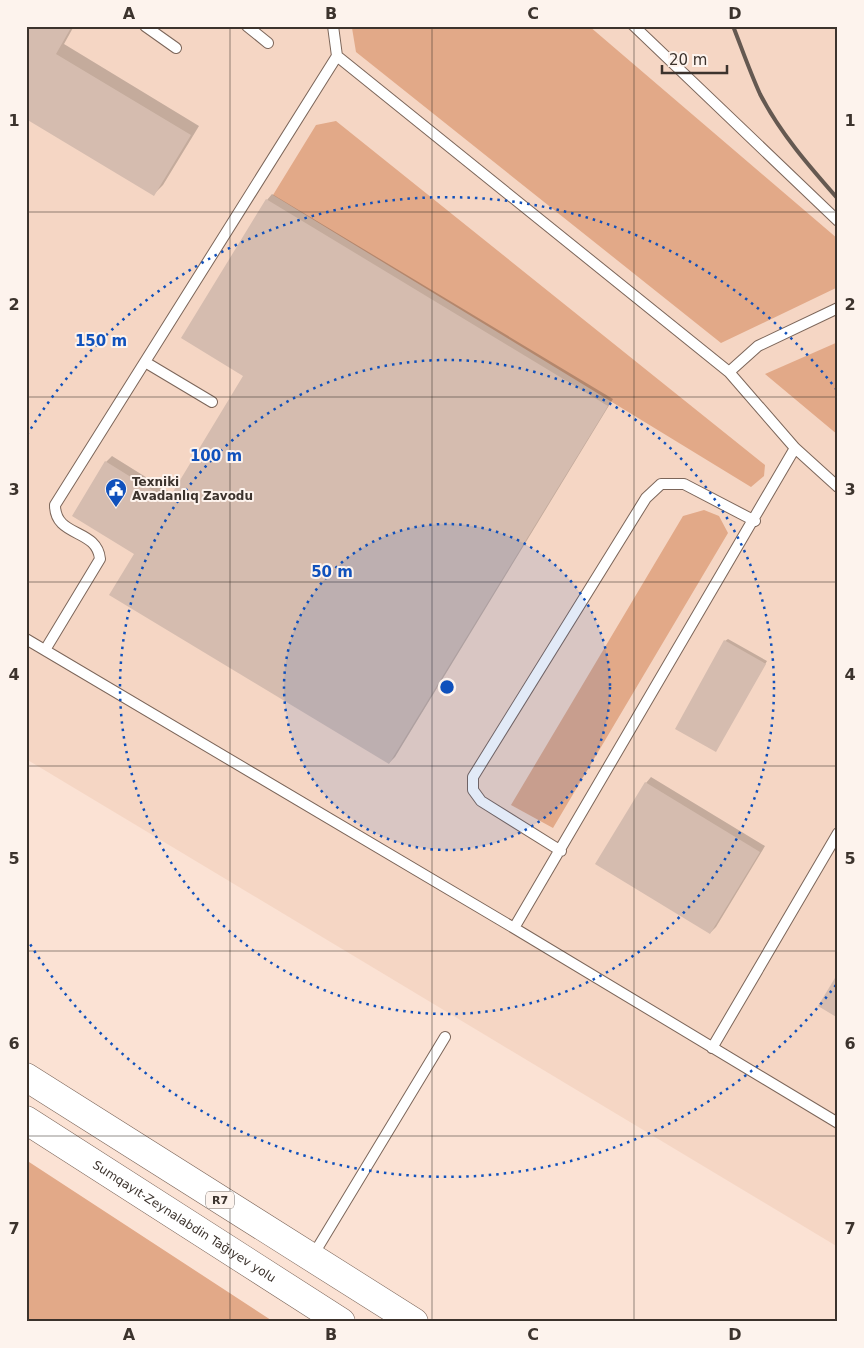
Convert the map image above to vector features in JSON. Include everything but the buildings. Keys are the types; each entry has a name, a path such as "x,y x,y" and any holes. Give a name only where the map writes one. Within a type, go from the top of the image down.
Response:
{"main road":[{"name":"R7","path":"26,1077 414,1322"},
{"name":"Sumqayıt-Zeynalabdin Tağıyev yolu","path":"26,1120 341,1322"}],"lane":[{"path":"145,26 176,48"},
{"path":"247,26 268,43"},
{"path":"44,650 100,559 99,550 93,542 60,523 55,515 55,505 337,56 333,26"},
{"path":"634,26 838,221"},
{"path":"337,56 729,372 795,448 838,487"},
{"path":"729,372 758,346 838,308"},
{"path":"145,362 212,402"},
{"path":"514,928 755,520 795,448"},
{"path":"561,851 481,801 473,790 473,777 646,498 661,484 684,484 755,520"},
{"path":"26,639 514,928 838,1123"},
{"path":"712,1048 838,833"},
{"path":"311,1258 445,1037"}],"shaded area":[{"path":"26,26 838,26 838,1247 26,759"},
{"path":"357,26 589,26 838,239 838,287 721,343 356,52 352,28"},
{"path":"336,121 765,465 764,476 751,487 273,195 316,125"},
{"path":"838,342 838,435 765,374"},
{"path":"704,510 719,516 728,533 553,828 511,805 683,516"},
{"path":"26,1160 274,1322 26,1322"}],"railway":[{"path":"733,26 756,86 768,108 796,149 838,199"}],"place":[{"name":"Texniki Avadanlıq Zavodu","path":"116,508"}]}
